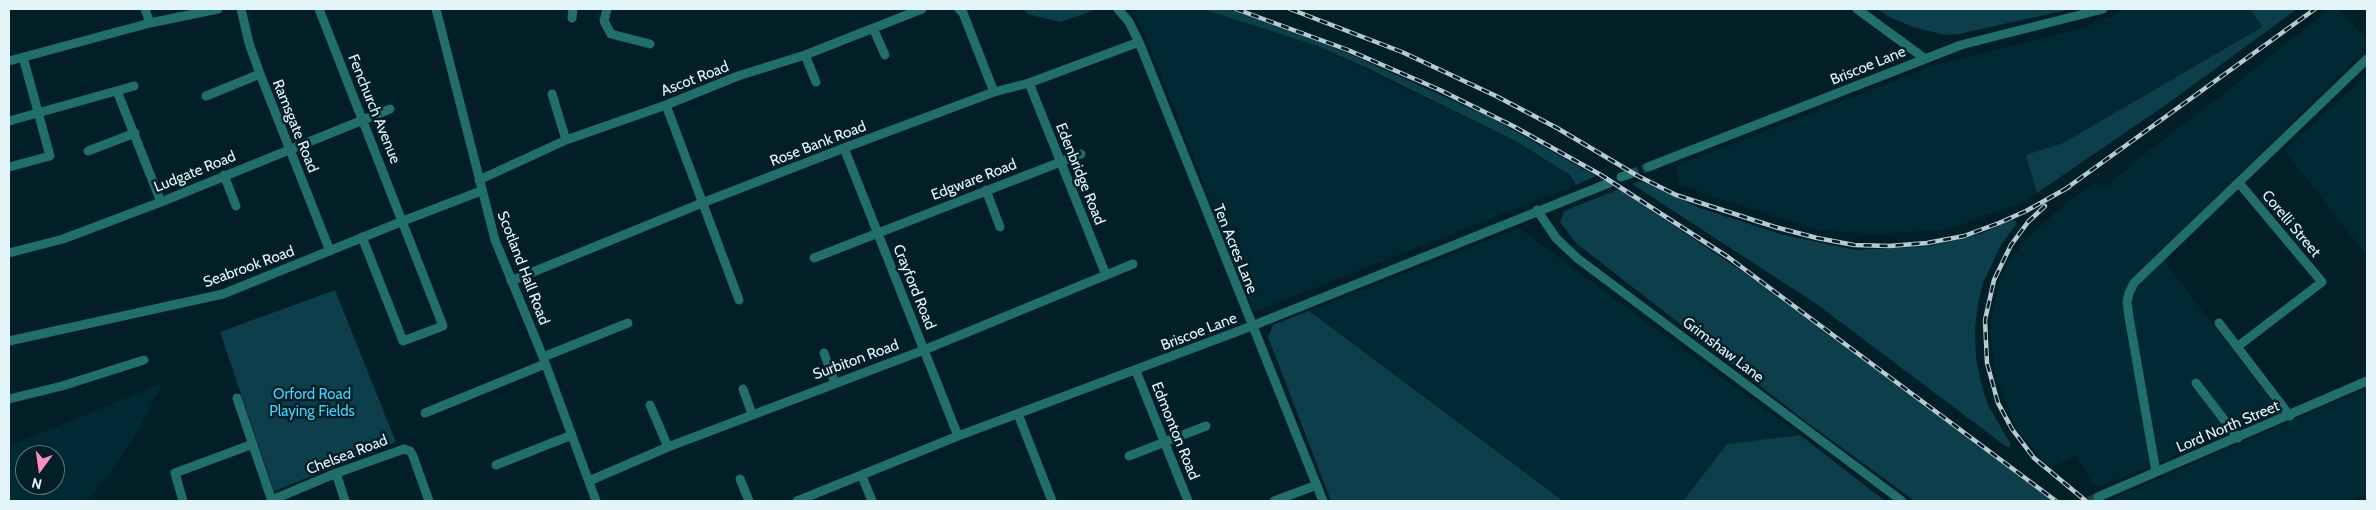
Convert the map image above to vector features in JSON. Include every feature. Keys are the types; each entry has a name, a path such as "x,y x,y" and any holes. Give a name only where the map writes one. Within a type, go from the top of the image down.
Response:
{"street":[{"path":"145,9 150,23"},
{"path":"9,61 150,23 218,9"},
{"name":"Ramsgate Road","path":"241,9 260,74 330,251"},
{"name":"Fenchurch Avenue","path":"319,9 364,118 443,326 403,341 362,237"},
{"name":"Scotland Hall Road","path":"436,9 481,192 495,240 544,361 596,501"},
{"path":"605,9 604,21 611,34 650,44"},
{"name":"Ascot Road","path":"479,180 566,140 666,105 738,76 805,54 922,9"},
{"path":"959,9 963,13 994,92"},
{"name":"Ten Acres Lane","path":"1118,9 1129,22 1140,42 1323,501"},
{"path":"1857,9 1924,58"},
{"name":"Briscoe Lane","path":"1648,166 1924,58 1962,45 2103,9"},
{"path":"873,28 885,55"},
{"name":"Rose Bank Road","path":"510,280 844,148 994,92 1029,83 1140,42"},
{"path":"805,54 816,82"},
{"path":"9,167 50,156 23,57"},
{"path":"2156,472 2129,317 2127,302 2129,293 2134,284 2367,59"},
{"path":"206,96 260,74"},
{"name":"Edenbridge Road","path":"1029,83 1106,275"},
{"path":"9,121 134,86"},
{"path":"117,91 161,202"},
{"path":"552,94 566,140"},
{"path":"666,105 739,300"},
{"name":"Ludgate Road","path":"9,253 63,239 161,202 390,109"},
{"path":"88,150 135,133"},
{"name":"Crayford Road","path":"844,148 958,436"},
{"name":"Edgware Road","path":"814,258 1081,154"},
{"path":"224,175 236,206"},
{"name":"Briscoe Lane","path":"797,501 958,436 1252,326 1537,210 1609,183"},
{"name":"Corelli Street","path":"2237,347 2322,282 2239,183"},
{"path":"986,190 1000,227"},
{"name":"Seabrook Road","path":"13,341 223,294 403,220 481,192"},
{"name":"Grimshaw Lane","path":"1537,210 1556,238 1577,258 1902,501"},
{"name":"Surbiton Road","path":"589,481 752,414 924,350 1133,264"},
{"path":"425,413 628,323"},
{"path":"2219,323 2290,416"},
{"path":"824,352 836,383"},
{"path":"9,398 62,386 144,360"},
{"name":"Edmonton Road","path":"1136,371 1188,501"},
{"name":"Lord North Street","path":"2098,497 2290,416 2367,381"},
{"path":"2196,383 2238,438"},
{"path":"743,389 752,414"},
{"path":"237,398 272,501"},
{"path":"650,405 668,447"},
{"path":"1018,414 1052,501"},
{"path":"1129,456 1206,426"},
{"path":"496,465 572,435"},
{"path":"183,501 175,472 253,444"},
{"name":"Chelsea Road","path":"272,501 336,473 400,449 408,450 413,456 428,501"},
{"path":"336,473 345,501"},
{"path":"862,476 872,501"},
{"path":"740,479 749,501"},
{"path":"1274,501 1317,485"}],"shaded area":[{"path":"1131,9 1202,9 1315,45 1519,143 1570,175 1576,185 1254,312 1145,35"},
{"path":"2122,9 2250,9 2262,27 2063,143 2027,155 2037,193 2019,203 1949,229 1877,234 1828,231 1810,227 1705,194 1680,184 1676,166 1932,66 2076,30 2111,17"},
{"path":"2329,9 2339,9 2367,40 2367,47 2159,254 2276,407 2169,459 2096,488 2076,456 2051,467 2038,455 2015,426 1995,374 1990,333 1998,286 2008,263 2026,239 2064,205 2095,183 2107,186 2143,155 2217,99"},
{"path":"2367,75 2367,256 2284,150"},
{"path":"1519,228 1800,435 1727,444 1683,501 1563,501 1309,311"},
{"path":"163,383 132,441 112,471 86,501 9,501 9,446"},
{"path":"2367,388 2367,494 2350,501 2115,501 2113,498"}],"green space":[{"path":"1024,9 1097,9 1061,22 1027,14"},
{"path":"1202,9 1229,9 1312,38 1489,117 1596,176 1576,185 1570,175 1519,143 1367,68 1315,45"},
{"path":"1877,9 2072,9 1959,34 1945,35 1913,27 1891,18"},
{"path":"2250,9 2297,9 2170,102 2037,193 2026,155 2063,143 2262,27"},
{"path":"1641,181 1700,208 1780,234 1855,250 1931,246 1980,234 2013,219 2017,223 2001,245 1983,283 1975,328 1976,358 1981,383 1988,405 2011,445 2008,448 1815,303 1632,184"},
{"path":"1619,189 1755,280 2052,501 1915,501 1808,423 1577,244 1560,222 1564,211"},
{"name":"Orford Road Playing Fields","path":"335,290 396,442 274,491 220,332"},
{"path":"1309,311 1563,501 1331,501 1268,337 1273,325"},
{"path":"1800,435 1885,501 1683,501 1727,444"}],"tunnel":[{"path":"1630,174 1648,167"},
{"path":"2089,501 2098,497"}],"railway":[{"path":"1236,9 1348,50 1440,90 1513,126 1601,175 1728,257 2056,501"},
{"path":"1290,9 1402,52 1496,96 1557,128 1638,176 1676,195 1775,227 1817,238 1854,245 1889,246 1927,243 1964,236 2026,211 2069,187"},
{"path":"2064,190 2315,9"},
{"path":"2045,206 2028,222 2011,245 1994,280 1985,320 1987,363 1998,403 2012,429 2034,458 2086,501"}]}
